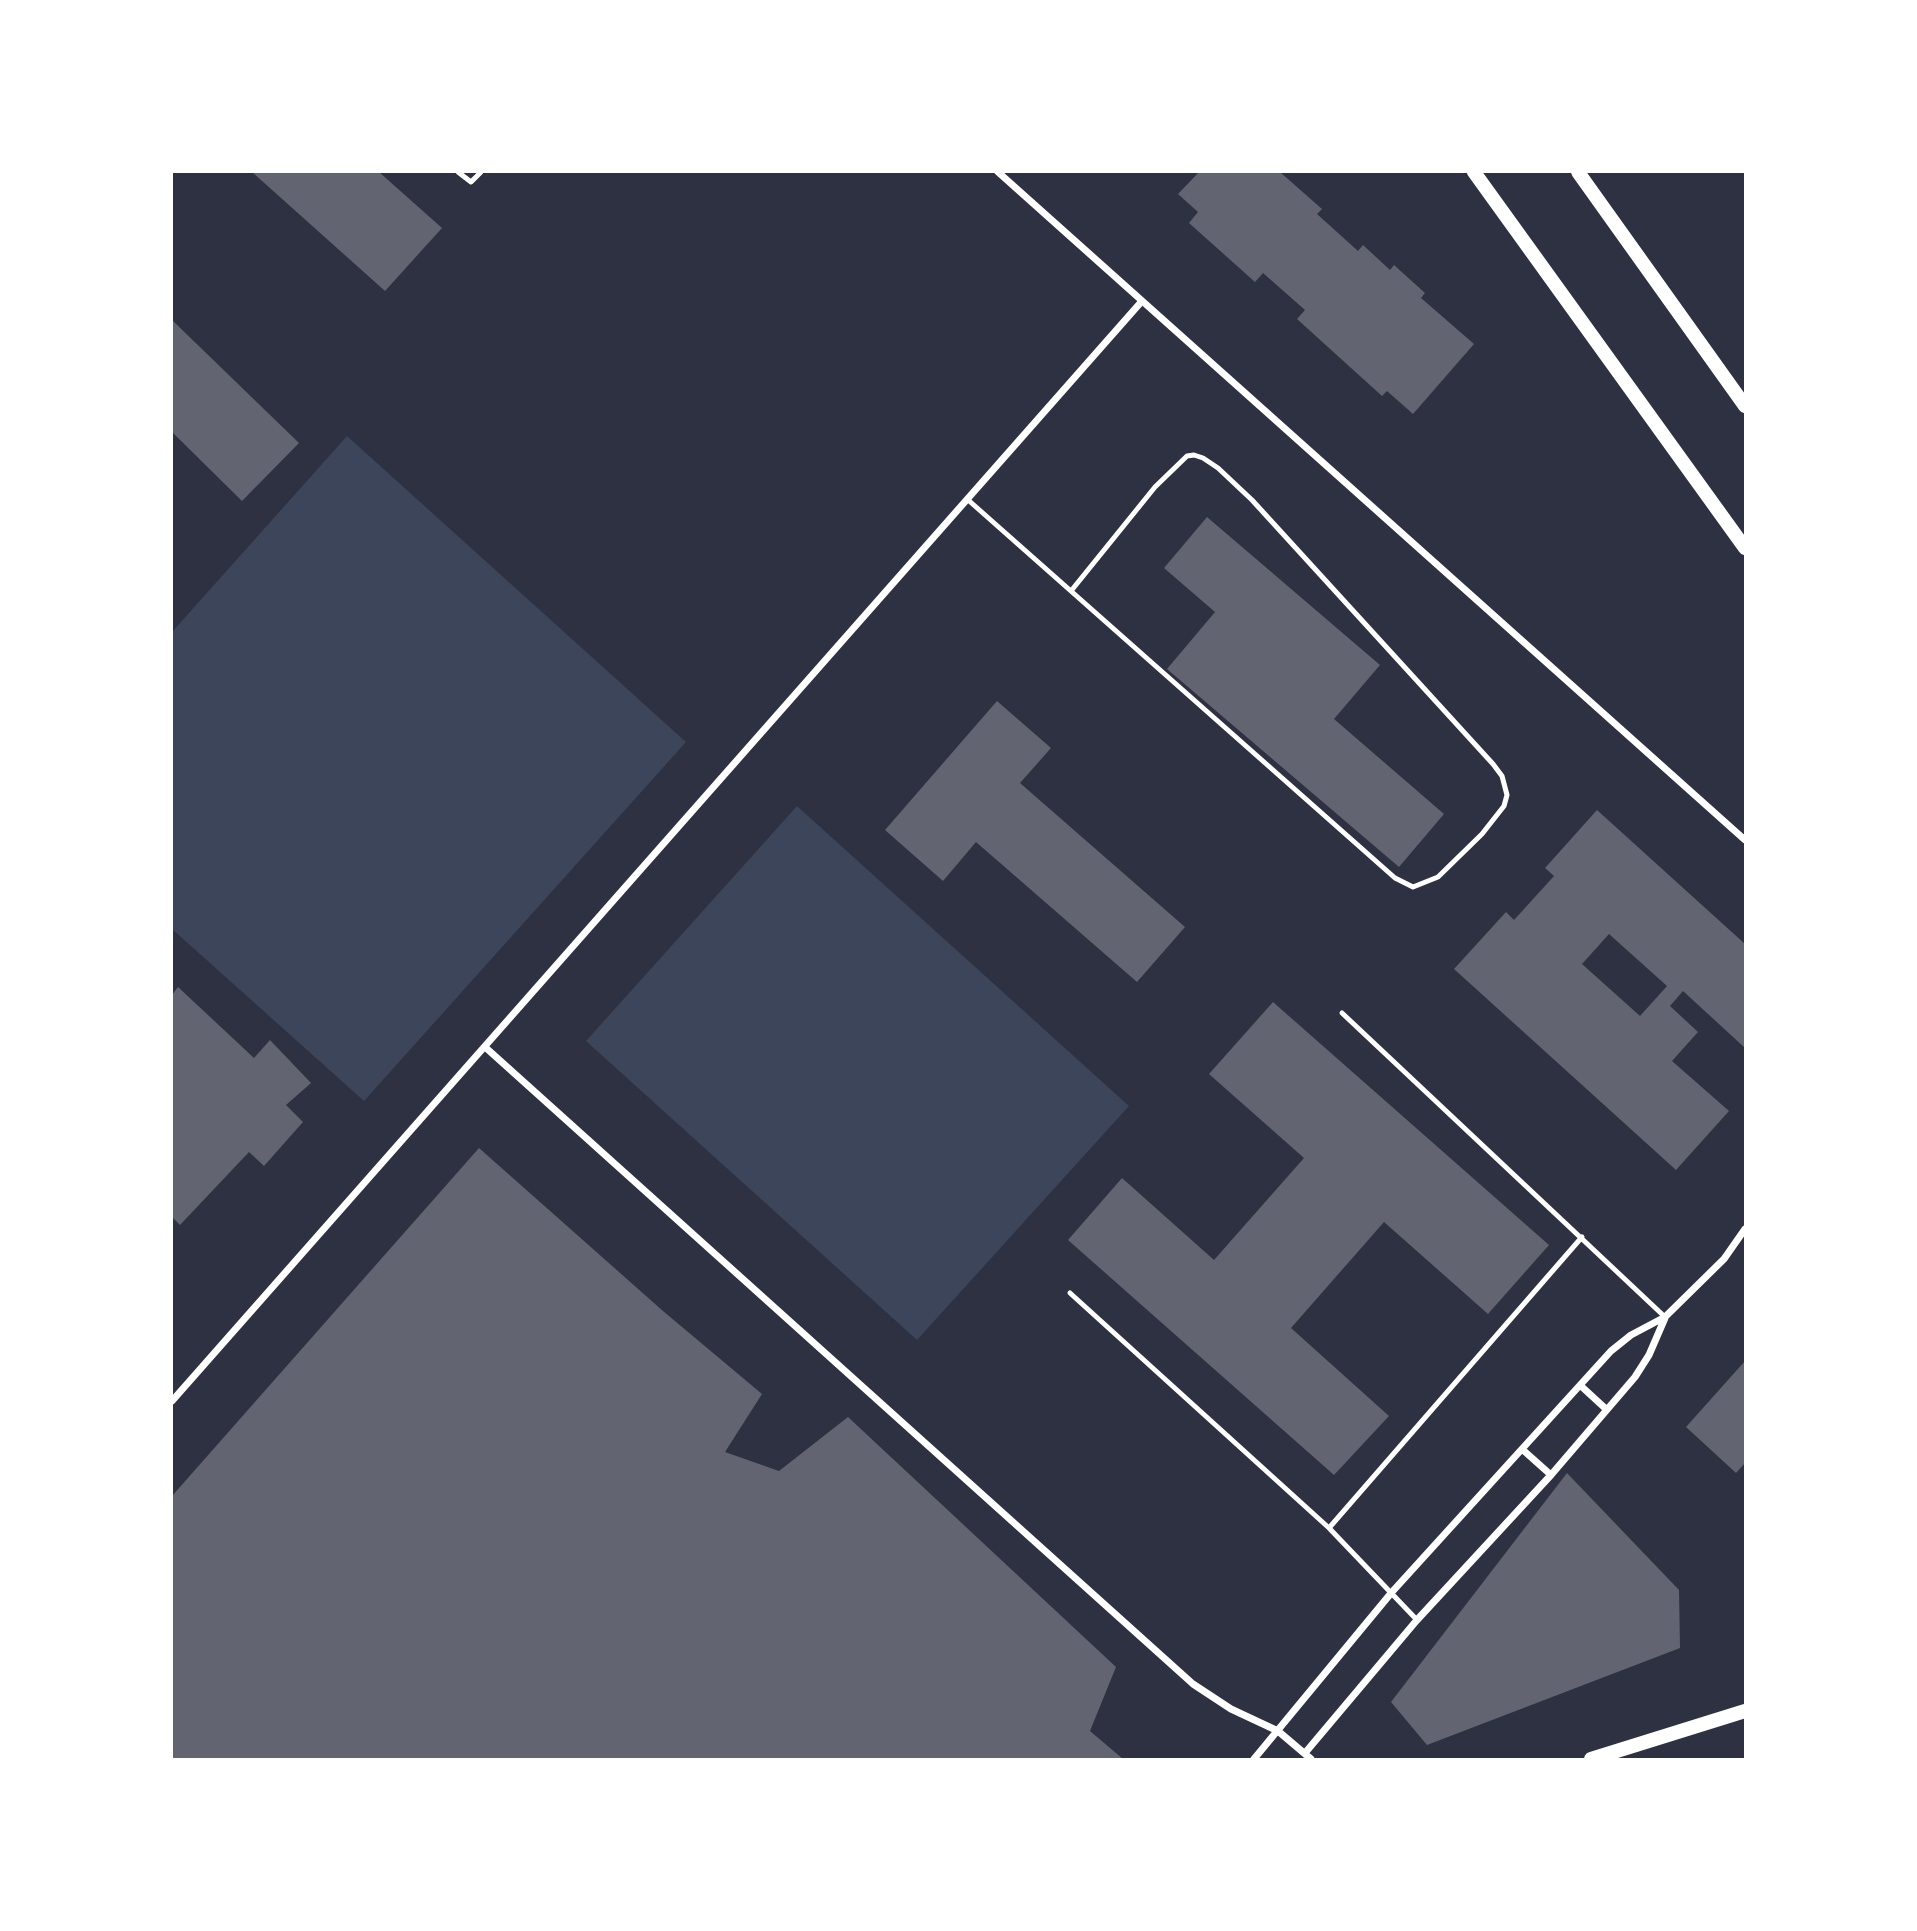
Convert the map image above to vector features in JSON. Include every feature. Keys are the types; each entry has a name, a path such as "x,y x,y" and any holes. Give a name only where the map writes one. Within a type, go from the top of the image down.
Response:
{"main road":[{"path":"1474,172 1745,548"},
{"path":"1578,172 1745,406"},
{"path":"1591,1759 1745,1711"}],"street":[{"path":"998,172 1745,840"},
{"path":"172,1401 1142,302"},
{"path":"485,1046 1194,1684 1231,1709 1278,1731 1311,1759"},
{"path":"1254,1759 1392,1591 1581,1386 1630,1335 1665,1317 1724,1259 1745,1230"},
{"path":"1305,1753 1417,1620 1551,1475 1635,1377 1649,1355 1665,1317"},
{"path":"1581,1386 1606,1409"},
{"path":"1523,1450 1551,1475"}],"lane":[{"path":"458,172 471,183 481,172"},
{"path":"967,499 1395,878 1413,887 1438,877 1482,834 1504,806 1507,795 1502,776 1493,764 1252,500 1219,468 1203,458 1187,456 1156,487 1071,591"},
{"path":"1342,1013 1665,1317"},
{"path":"1329,1528 1581,1237"},
{"path":"1070,1293 1329,1528 1417,1620"}],"shaded area":[{"path":"347,436 686,742 364,1101 172,929 172,632"},
{"path":"797,806 1129,1106 917,1340 586,1041"}],"building":[{"path":"252,172 379,172 442,228 385,291"},
{"path":"1199,172 1280,172 1322,209 1317,214 1358,251 1363,245 1390,270 1394,265 1425,293 1421,298 1474,344 1413,414 1387,391 1382,396 1297,319 1305,310 1263,273 1255,282 1189,223 1198,212 1178,194"},
{"path":"172,320 299,443 242,501 172,432"},
{"path":"1207,517 1380,665 1334,719 1444,814 1399,867 1167,669 1215,612 1164,568"},
{"path":"997,701 1051,748 1020,783 1185,927 1137,982 976,842 943,881 885,830"},
{"path":"1597,810 1745,944 1745,1048 1683,991 1670,1006 1698,1032 1672,1061 1729,1111 1676,1170 1454,969 1506,912 1514,920 1554,876 1545,868","holes":["1609,934 1667,986 1640,1016 1582,964"]},
{"path":"178,987 254,1058 270,1040 311,1083 286,1105 303,1122 264,1166 249,1152 180,1225 172,1217 172,995"},
{"path":"1273,1002 1549,1245 1488,1314 1384,1222 1291,1328 1389,1416 1334,1475 1068,1240 1122,1178 1214,1260 1304,1158 1209,1074"},
{"path":"479,1148 663,1311 762,1394 725,1452 779,1471 848,1417 1116,1667 1090,1731 1123,1759 172,1759 172,1496"},
{"path":"1745,1361 1745,1463 1736,1473 1686,1427"},
{"path":"1567,1473 1679,1590 1680,1648 1427,1745 1391,1702"}]}
